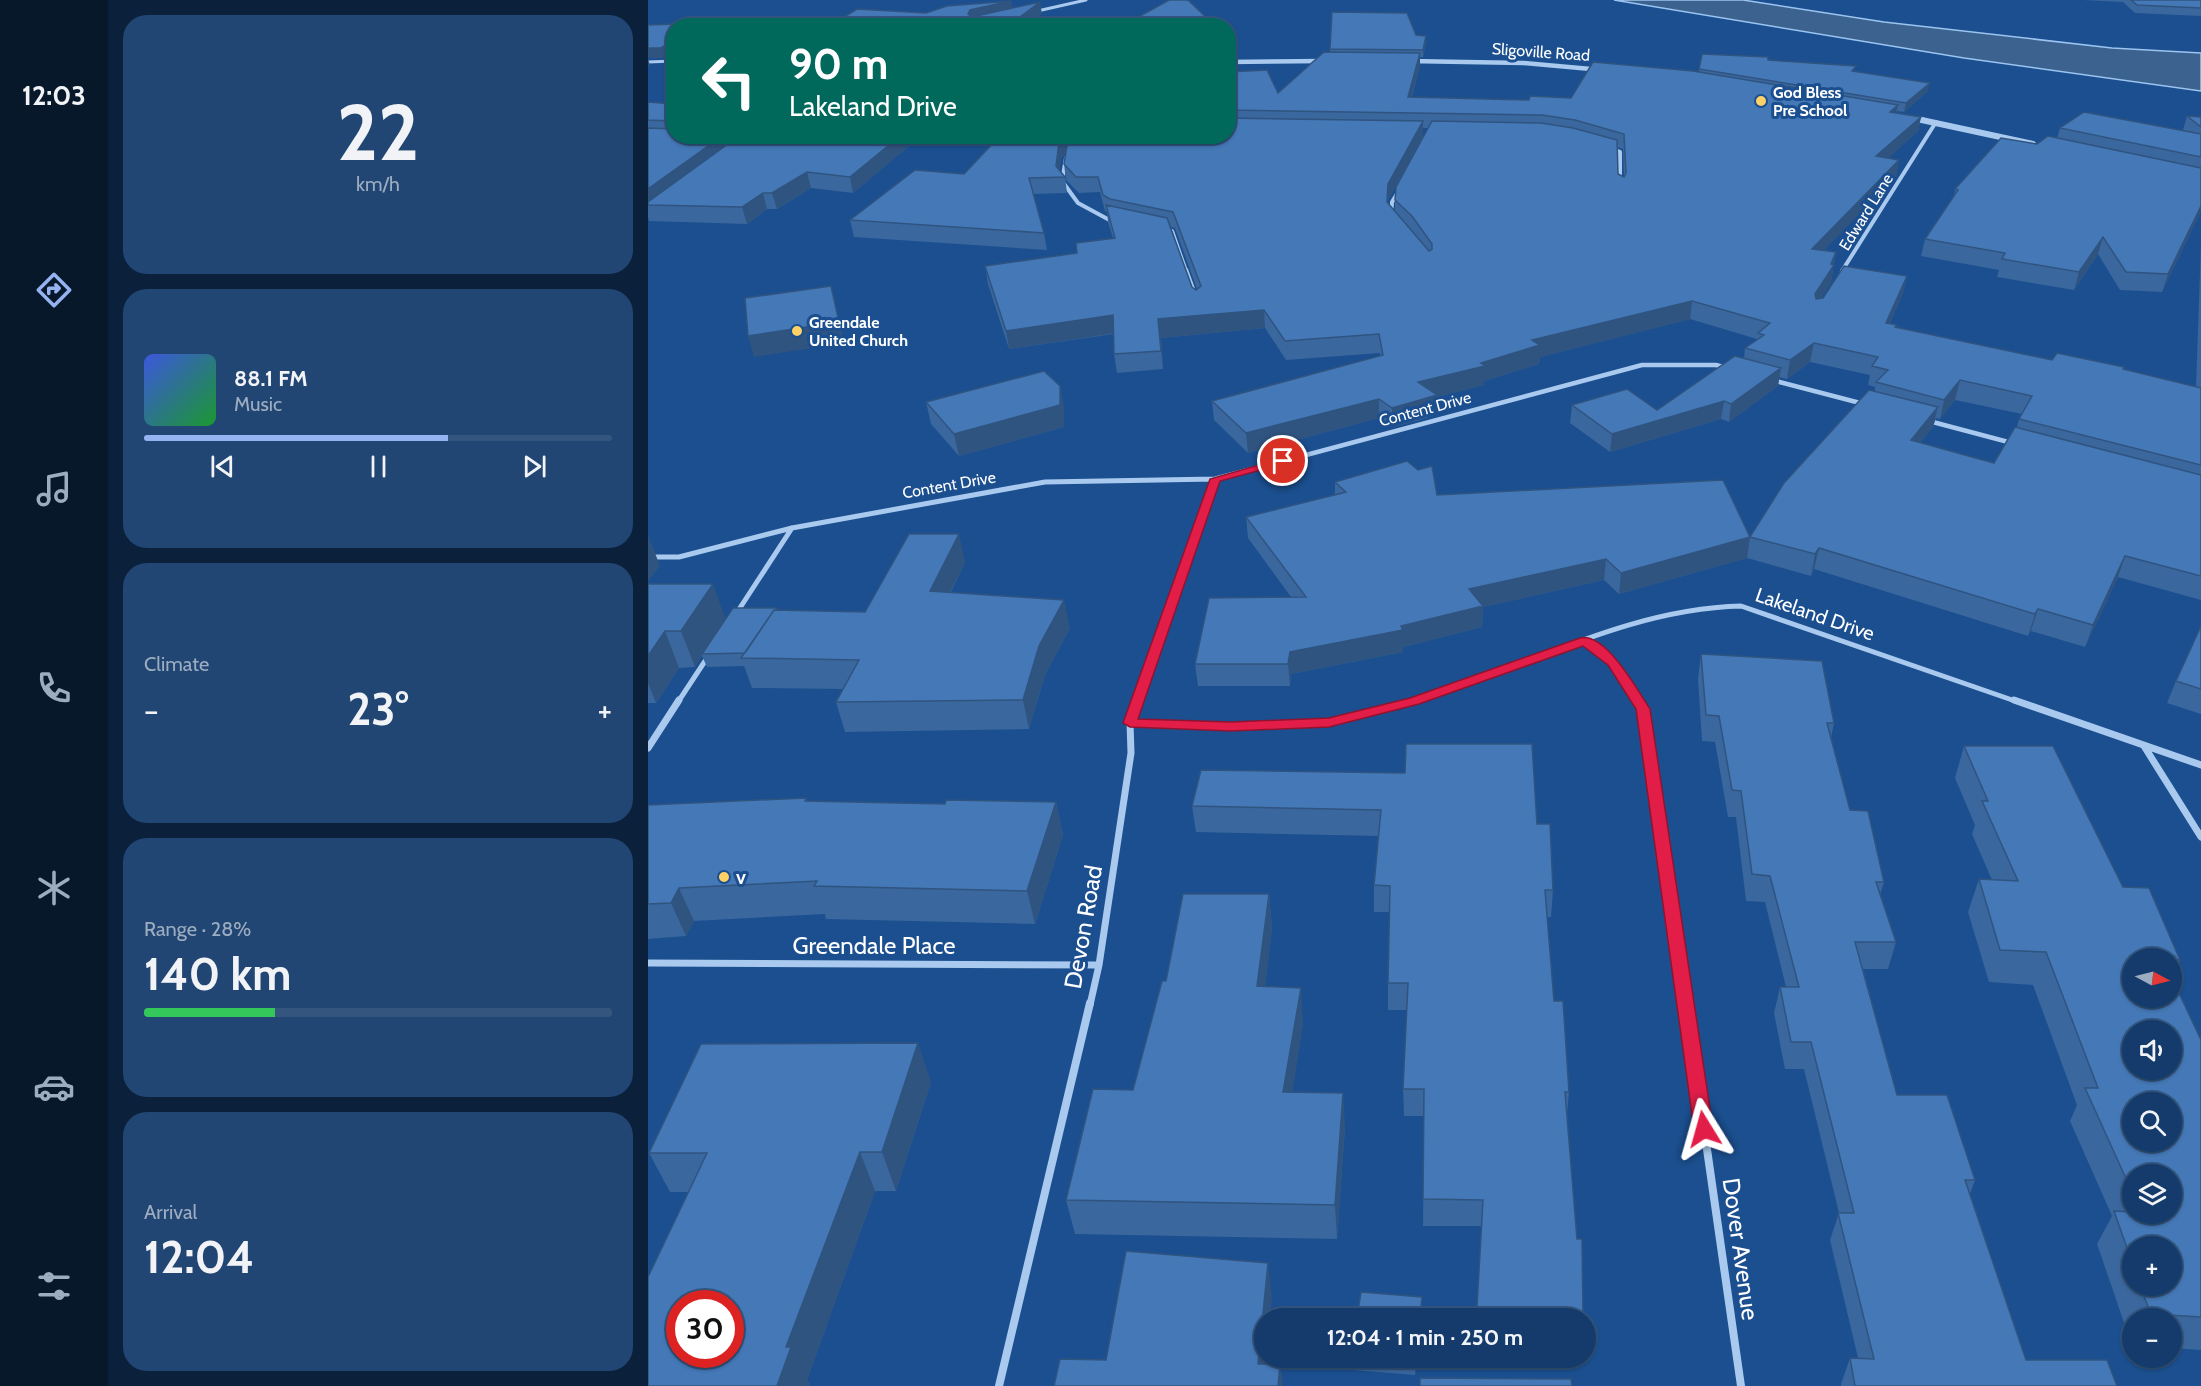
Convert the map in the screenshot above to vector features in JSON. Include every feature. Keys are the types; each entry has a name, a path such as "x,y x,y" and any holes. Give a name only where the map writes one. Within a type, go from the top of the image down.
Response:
{"street":[{"path":"1030,13 1086,0"},
{"path":"648,62 666,61"},
{"path":"1236,62 1331,61"},
{"name":"Sligoville Road","path":"1400,61 1523,63 1612,71"},
{"path":"1901,115 2038,145"},
{"name":"Edward Lane","path":"1841,274 1936,122"},
{"path":"1604,147 1620,152 1618,154 1620,189"},
{"path":"1074,152 1065,159 1062,181 1078,203 1113,222 1123,224"},
{"path":"1397,224 1391,218 1392,202 1402,182"},
{"path":"1162,230 1173,231 1198,303"},
{"name":"Content Drive","path":"648,557 679,557 792,528 1045,482 1215,479 1642,365 1716,365 1739,371"},
{"path":"1762,377 1866,404"},
{"path":"1924,420 2016,444"},
{"name":"Devon Road","path":"999,1386 1099,965 1131,753 1130,723 1215,479"},
{"path":"733,618 792,528"},
{"name":"Lakeland Drive","path":"1130,723 1231,727 1329,722 1414,701 1585,641 1603,632 1703,607 1741,606 2201,765"},
{"name":"Dover Avenue","path":"1585,641 1613,662 1643,709 1741,1386"},
{"path":"648,748 713,648"},
{"path":"2144,746 2201,837"},
{"name":"Greendale Place","path":"648,963 1099,965"}],"water":[{"path":"1614,0 1743,0 1884,22 2112,48 2201,53 2201,91 1964,58"}],"building":[{"path":"1169,0 1188,0 1207,18 1136,18"},
{"path":"2131,0 2201,0 2201,8 2137,5"},
{"path":"1011,1 970,10 968,14 972,17 1040,2 1019,18 843,18 857,9 926,13 947,6"},
{"path":"1332,12 1407,13 1416,35 1426,36 1423,50 1330,49"},
{"path":"666,24 666,45 661,48 648,48 648,25"},
{"path":"1324,52 1420,53 1408,97 1529,100 1530,96 1571,98 1593,62 1693,71 1898,105 1890,112 1921,117 1876,156 1899,160 1812,249 1836,252 1831,264 1834,265 1815,294 1816,299 1823,298 1844,266 1907,276 1886,323 1897,325 1895,327 2052,360 2057,353 2124,367 2123,369 2201,388 2201,465 2019,419 2032,396 1960,380 1944,400 1876,382 1888,370 1872,366 1878,357 1814,343 1790,360 1745,348 1764,335 1758,333 1770,323 1692,301 1532,340 1540,345 1481,363 1485,366 1418,382 1437,395 1392,408 1379,399 1246,433 1212,401 1383,355 1379,334 1285,341 1264,310 1158,319 1161,351 1114,354 1113,315 1006,331 985,266 1077,253 1076,243 1115,238 1106,205 1167,218 1192,287 1196,290 1201,286 1173,212 1110,199 1103,195 1098,177 1076,177 1064,164 1069,144 1236,144 1236,118 1423,121 1388,184 1387,202 1429,251 1432,249 1432,244 1412,216 1395,200 1396,187 1432,121 1541,123 1573,128 1617,140 1618,174 1624,177 1626,173 1624,134 1575,120 1542,115 1236,110 1236,72 1267,70 1278,93"},
{"path":"1702,54 1768,57 1768,60 1856,66 1852,71 1930,83 1906,103 1699,69"},
{"path":"648,102 666,103 666,121 648,120"},
{"path":"2084,112 2201,134 2201,157 2060,128"},
{"path":"2187,116 2201,117 2201,127"},
{"path":"648,128 666,129 666,144 711,144 648,189"},
{"path":"2048,136 2201,168 2201,206 2168,274 2126,272 2103,237 2079,272 2002,259 2005,253 1925,239 1958,190 1955,189 2001,138 2037,144"},
{"path":"728,144 890,144 850,177 807,172 772,193 763,193 742,207 648,205 648,202"},
{"path":"992,144 1059,144 1056,166 1065,177 1029,178 1044,233 850,220 915,170 964,174"},
{"path":"831,286 839,322 748,336 745,298"},
{"path":"1735,356 1781,368 1731,404 1724,401 1612,434 1572,405 1627,389 1657,410"},
{"path":"1044,371 1060,386 1060,405 954,434 926,402"},
{"path":"1869,390 1938,407 1911,440 1994,463 2015,427 2201,475 2201,576 2125,556 2093,625 2038,609 2035,614 1819,548 1815,554 1750,537 1784,483"},
{"path":"1407,461 1418,470 1432,466 1437,495 1723,480 1750,537 1621,573 1606,559 1469,589 1483,606 1401,626 1403,630 1290,652 1288,664 1195,664 1209,598 1306,597 1246,517 1346,492 1335,482"},
{"path":"909,534 959,534 930,591 1064,600 1039,646 1023,700 836,702 859,660 741,658 774,610 865,612"},
{"path":"648,584 713,584 681,631 665,631 648,656"},
{"path":"733,608 777,608 745,653 702,654"},
{"path":"2201,626 2201,689 2176,681"},
{"path":"1701,654 1822,661 1834,723 1827,723 1850,810 1868,811 1884,882 1876,882 1896,942 1855,942 1897,1095 1947,1095 1975,1180 1965,1180 2026,1360 2107,1360 2117,1386 1855,1386 1850,1358 1874,1359 1838,1213 1854,1213 1811,1042 1791,1042 1780,987 1799,987 1770,876 1752,874 1741,791 1732,790 1719,716 1706,715"},
{"path":"1406,744 1532,744 1537,824 1550,824 1553,890 1545,890 1554,1001 1563,1001 1569,1092 1565,1092 1577,1239 1582,1239 1583,1308 1477,1307 1483,1200 1423,1199 1424,1089 1403,1089 1408,983 1388,983 1390,886 1374,885 1381,810 1192,806 1201,770 1405,773"},
{"path":"1964,746 2053,746 2123,887 2149,888 2175,948 2122,948 2122,1008 2182,1008 2182,999 2201,1040 2201,1317 2182,1316 2182,1308 2149,1308 2144,1296 2182,1296 2182,1236 2123,1236 2114,1211 2122,1211 2122,1224 2182,1224 2182,1164 2122,1164 2122,1170 2085,1088 2098,1088 2046,952 2000,950 1979,879 2018,881 1982,801 1988,801"},
{"path":"806,798 805,801 945,804 946,800 1056,802 1027,891 814,886 817,881 679,888 671,903 648,904 648,805"},
{"path":"1183,894 1269,894 1257,986 1301,988 1283,1092 1343,1093 1335,1205 1066,1200 1093,1089 1133,1090 1162,981 1166,981"},
{"path":"918,1043 882,1152 860,1152 786,1347 791,1347 777,1386 648,1386 648,1277 707,1153 649,1153 701,1044"},
{"path":"1126,1251 1268,1263 1264,1308 1254,1308 1254,1368 1280,1368 1278,1386 1054,1386 1060,1359 1106,1360"},
{"path":"1361,1292 1422,1297 1421,1308 1359,1308"},
{"path":"1420,1378 1571,1379 1572,1386 1420,1386"}],"place":[{"name":"God Bless Pre School","path":"1761,101"},
{"name":"Greendale United Church","path":"797,331"},
{"name":"v","path":"724,877"}],"route":[{"path":"1283,461 1215,479 1211,497 1130,723 1231,727 1329,722 1414,701 1585,641 1613,662 1643,709 1704,1129"}]}
